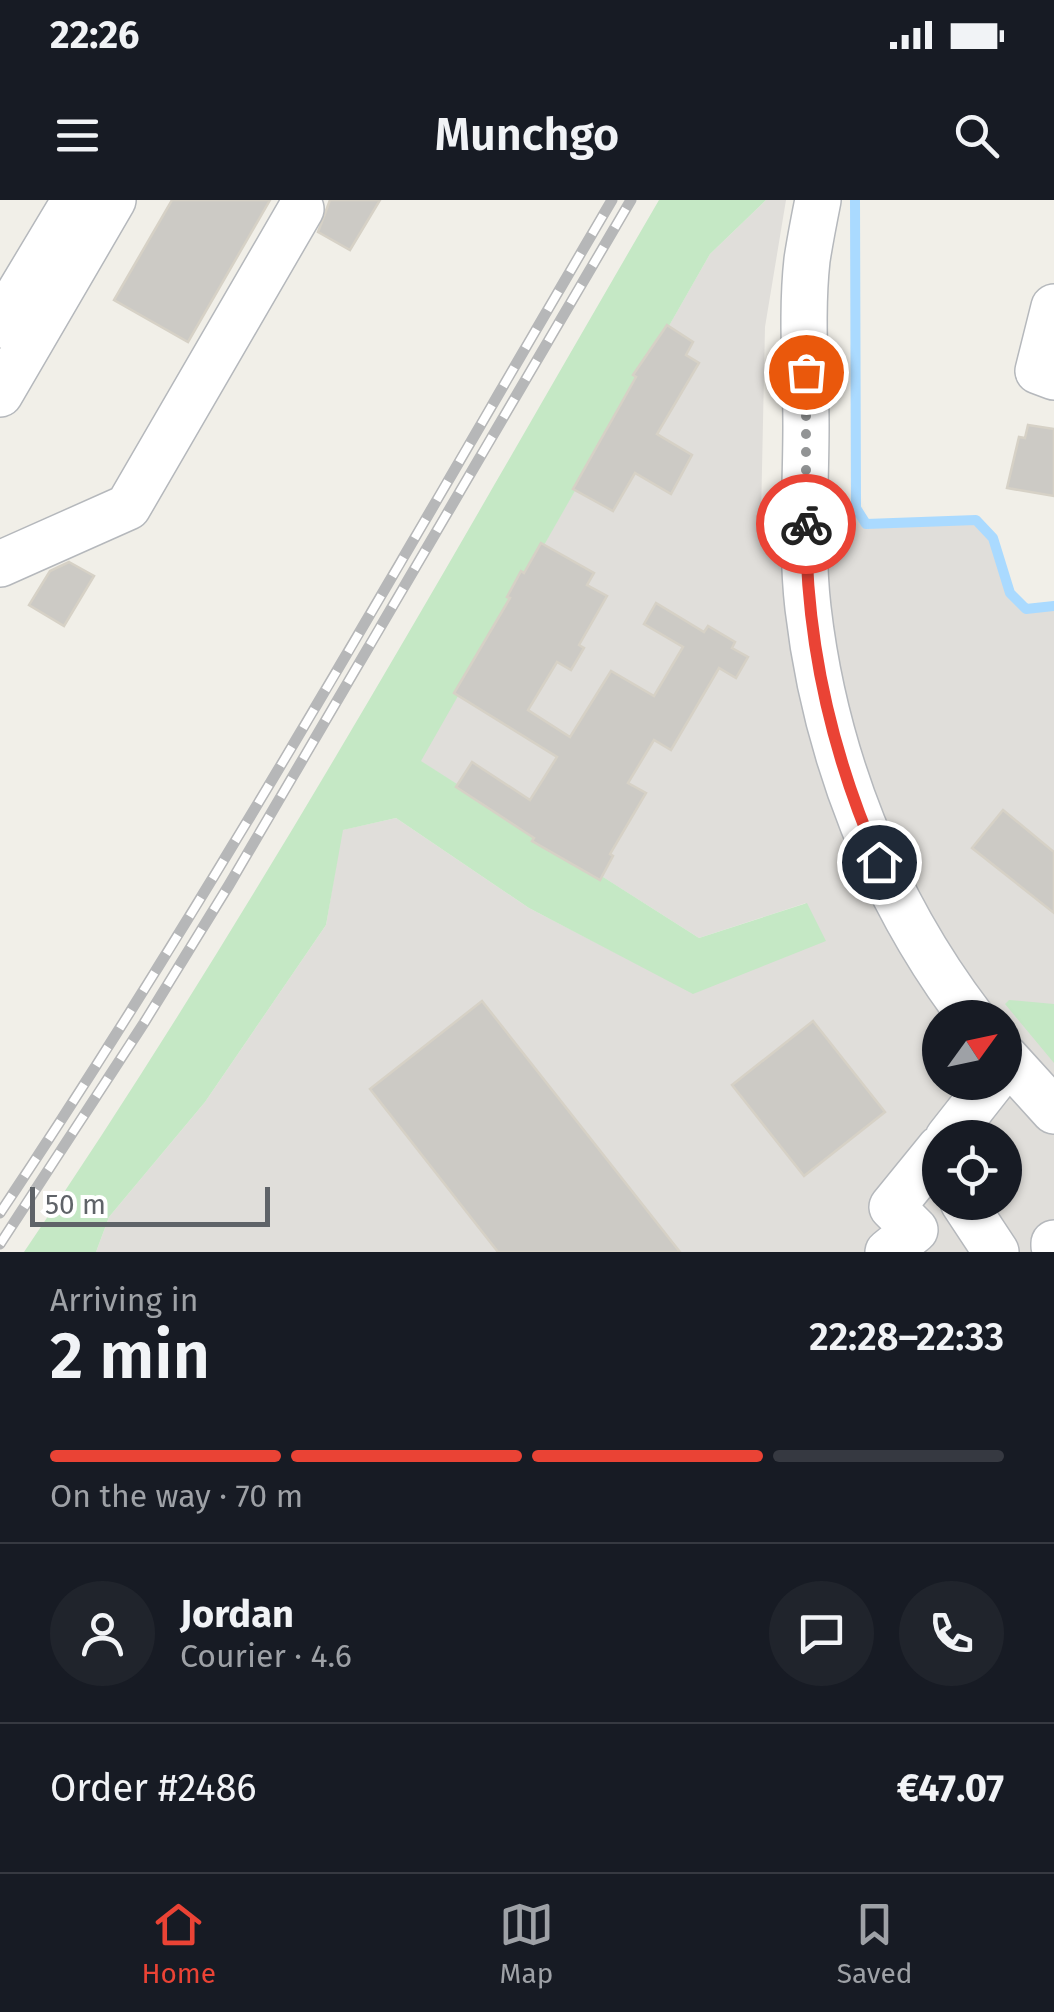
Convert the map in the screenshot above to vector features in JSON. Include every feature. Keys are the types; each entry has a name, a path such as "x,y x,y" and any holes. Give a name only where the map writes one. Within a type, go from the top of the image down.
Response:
{"street":[{"path":"0,325 75,200"},
{"path":"0,394 113,200"},
{"path":"818,200 807,262 806,554 807,604 824,705 864,828 894,897 934,967 959,1000"},
{"path":"0,564 128,507 301,209"},
{"path":"1054,307 1038,371 1054,377"},
{"path":"1022,1084 1054,1111"},
{"path":"962,1120 978,1100"},
{"path":"888,1252 914,1230 892,1207 922,1181"},
{"path":"973,1220 991,1250"}],"shaded area":[{"path":"766,200 786,200 765,327 761,516 856,508 867,524 976,520 993,538 1010,594 1026,609 1054,606 1054,1252 96,1252 109,1217 205,1102 326,925 342,830 396,818 529,908 693,993 806,903 699,938 420,761 710,254"}],"green space":[{"path":"659,200 766,200 710,254 421,761 699,938 807,903 826,941 693,994 529,908 396,818 343,830 326,925 205,1102 109,1217 96,1252 24,1252 272,864"},
{"path":"1022,1001 1054,1004 1054,1063 1022,1024"}],"building":[{"path":"172,200 270,200 188,342 114,300"},
{"path":"330,200 380,200 350,250 318,232"},
{"path":"667,325 693,342 686,355 699,363 657,434 692,455 671,494 635,473 613,511 573,489 636,377 633,375"},
{"path":"1028,425 1054,429 1054,496 1007,488 1019,437 1025,438"},
{"path":"541,543 594,573 587,585 607,596 579,645 584,648 571,670 557,662 528,710 570,737 611,671 654,696 683,647 644,624 656,603 704,632 708,626 735,642 732,648 748,657 736,678 719,668 671,750 654,740 628,783 646,793 610,854 613,856 600,880 532,841 534,838 456,787 472,762 530,800 557,757 454,693 510,598 507,597 521,571 524,573"},
{"path":"69,562 94,576 64,626 29,605 50,571"},
{"path":"1003,810 1054,852 1054,913 972,848"},
{"path":"482,1001 680,1252 498,1252 370,1089"},
{"path":"813,1021 885,1112 804,1176 732,1085"}],"waterway":[{"path":"855,200 856,508 866,524 976,520 993,538 1010,593 1026,609 1054,606"}],"railway":[{"path":"0,1213 237,838 612,200"},
{"path":"0,1244 229,885 631,200"}],"way so far":[{"path":"806,372 806,524"}],"route":[{"path":"806,524 807,604 824,705 879,862"}]}
